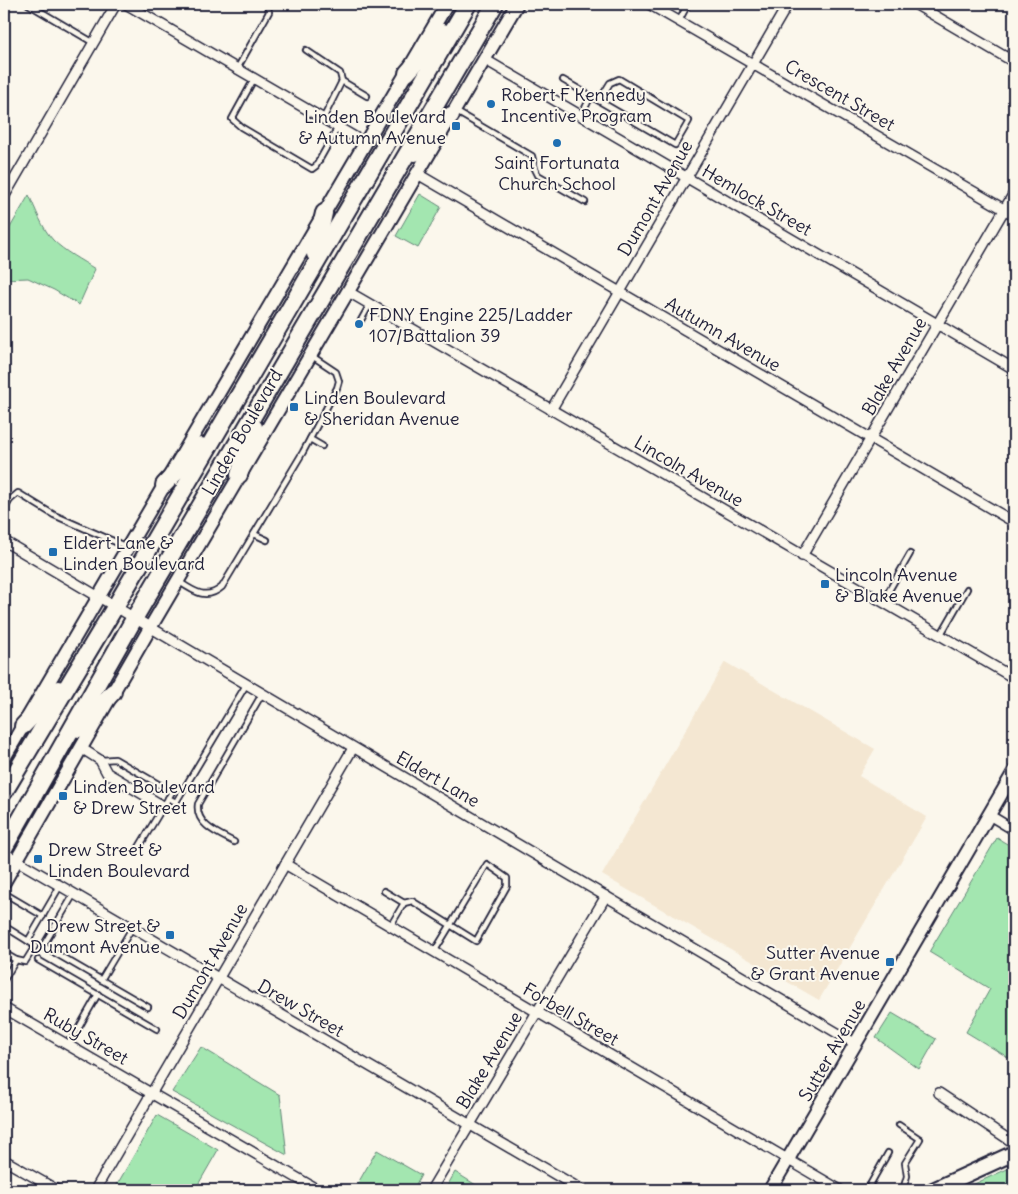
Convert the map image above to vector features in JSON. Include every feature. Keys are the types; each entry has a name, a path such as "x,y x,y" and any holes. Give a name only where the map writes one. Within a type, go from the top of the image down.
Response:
{"highway":[{"name":"Linden Boulevard","path":"4,848 134,619 495,4"},
{"path":"407,73 467,5"},
{"name":"Linden Boulevard","path":"4,792 115,607 467,5"},
{"path":"396,172 452,113"},
{"path":"311,270 324,213"},
{"path":"240,475 262,401"},
{"path":"164,485 222,424"},
{"path":"23,726 78,668"},
{"path":"59,751 113,692"}],"main road":[{"path":"933,1190 1014,1153"}],"street":[{"path":"4,197 116,4"},
{"path":"126,4 365,143"},
{"path":"4,758 448,4"},
{"name":"Linden Boulevard","path":"4,882 177,581 517,4"},
{"name":"Crescent Street","path":"649,4 1014,215"},
{"name":"Dumont Avenue","path":"551,410 788,4"},
{"path":"915,4 1011,60"},
{"name":"Hemlock Street","path":"484,59 1014,369"},
{"name":"Autumn Avenue","path":"416,173 1014,522"},
{"name":"Blake Avenue","path":"802,556 1014,193"},
{"name":"Lincoln Avenue","path":"347,291 1014,678"},
{"name":"Eldert Lane","path":"4,541 856,1044"},
{"path":"81,748 100,760 107,773 166,802"},
{"name":"Dumont Avenue","path":"94,1190 353,748"},
{"name":"Sutter Avenue","path":"770,1190 1014,772"},
{"path":"989,815 1014,830"},
{"name":"Drew Street","path":"4,853 469,1126 582,1190"},
{"name":"Forbell Street","path":"285,864 840,1190"},
{"name":"Blake Avenue","path":"431,1190 606,896"},
{"name":"Ruby Street","path":"4,1008 318,1190"},
{"path":"940,1093 1014,1143"},
{"path":"4,1160 57,1190"}],"lane":[{"path":"28,4 94,43"},
{"path":"237,68 269,12 267,4"},
{"path":"679,20 688,4"},
{"path":"1011,60 1014,46"},
{"path":"306,50 340,73 342,81 323,118"},
{"path":"254,79 232,118 241,127 312,169 316,166 338,127"},
{"path":"563,80 675,146 689,121 619,79 610,83 600,101"},
{"path":"342,81 367,96"},
{"path":"581,116 591,96"},
{"path":"452,113 532,156 538,175 585,202"},
{"path":"360,322 370,304"},
{"path":"177,581 203,594 208,594 222,587 310,439 333,398 339,381 336,372 310,355"},
{"path":"310,439 322,446"},
{"path":"4,510 10,500 18,493 54,515 128,547"},
{"path":"254,534 267,540"},
{"path":"882,602 910,554"},
{"path":"940,636 967,589"},
{"path":"166,802 176,802 246,685"},
{"path":"234,842 209,829 204,824 198,814 198,804 262,694"},
{"path":"100,760 115,759 172,792 139,848"},
{"path":"384,891 404,902 412,901 451,925 476,941 508,886 507,878 487,864 451,925 434,952"},
{"path":"28,941 60,886"},
{"path":"4,893 43,916"},
{"path":"74,894 43,946 148,1007"},
{"path":"390,926 404,902"},
{"path":"4,926 35,946 25,962 16,960 4,953"},
{"path":"101,980 132,928"},
{"path":"4,980 16,960"},
{"path":"38,960 157,1029"},
{"path":"69,1045 98,994"},
{"path":"899,1125 920,1139 905,1163 907,1176 903,1190"},
{"path":"867,1190 888,1153"}],"shaded area":[{"path":"725,662 875,749 859,776 927,817 819,1000 602,875"}],"green space":[{"path":"420,194 441,207 418,248 396,236"},
{"path":"29,195 42,224 53,240 95,269 79,305 54,290 28,278 4,279 4,238"},
{"path":"997,838 1014,848 1014,1061 966,1032 990,989 929,952"},
{"path":"892,1013 936,1039 919,1069 876,1038"},
{"path":"201,1047 280,1095 287,1155 172,1092"},
{"path":"157,1115 218,1150 195,1190 114,1190"},
{"path":"377,1150 421,1175 413,1190 354,1190"},
{"path":"1014,1166 1014,1190 961,1190"},
{"path":"455,1172 484,1190 445,1190"}],"place":[{"name":"Robert F Kennedy Incentive Program","path":"491,104"},
{"name":"Linden Boulevard & Autumn Avenue","path":"456,126"},
{"name":"Saint Fortunata Church School","path":"557,143"},
{"name":"FDNY Engine 225/Ladder 107/Battalion 39","path":"359,324"},
{"name":"Linden Boulevard & Sheridan Avenue","path":"294,407"},
{"name":"Eldert Lane & Linden Boulevard","path":"53,552"},
{"name":"Lincoln Avenue & Blake Avenue","path":"825,584"},
{"name":"Linden Boulevard & Drew Street","path":"63,796"},
{"name":"Drew Street & Linden Boulevard","path":"38,859"},
{"name":"Drew Street & Dumont Avenue","path":"170,935"},
{"name":"Sutter Avenue & Grant Avenue","path":"890,962"}]}
